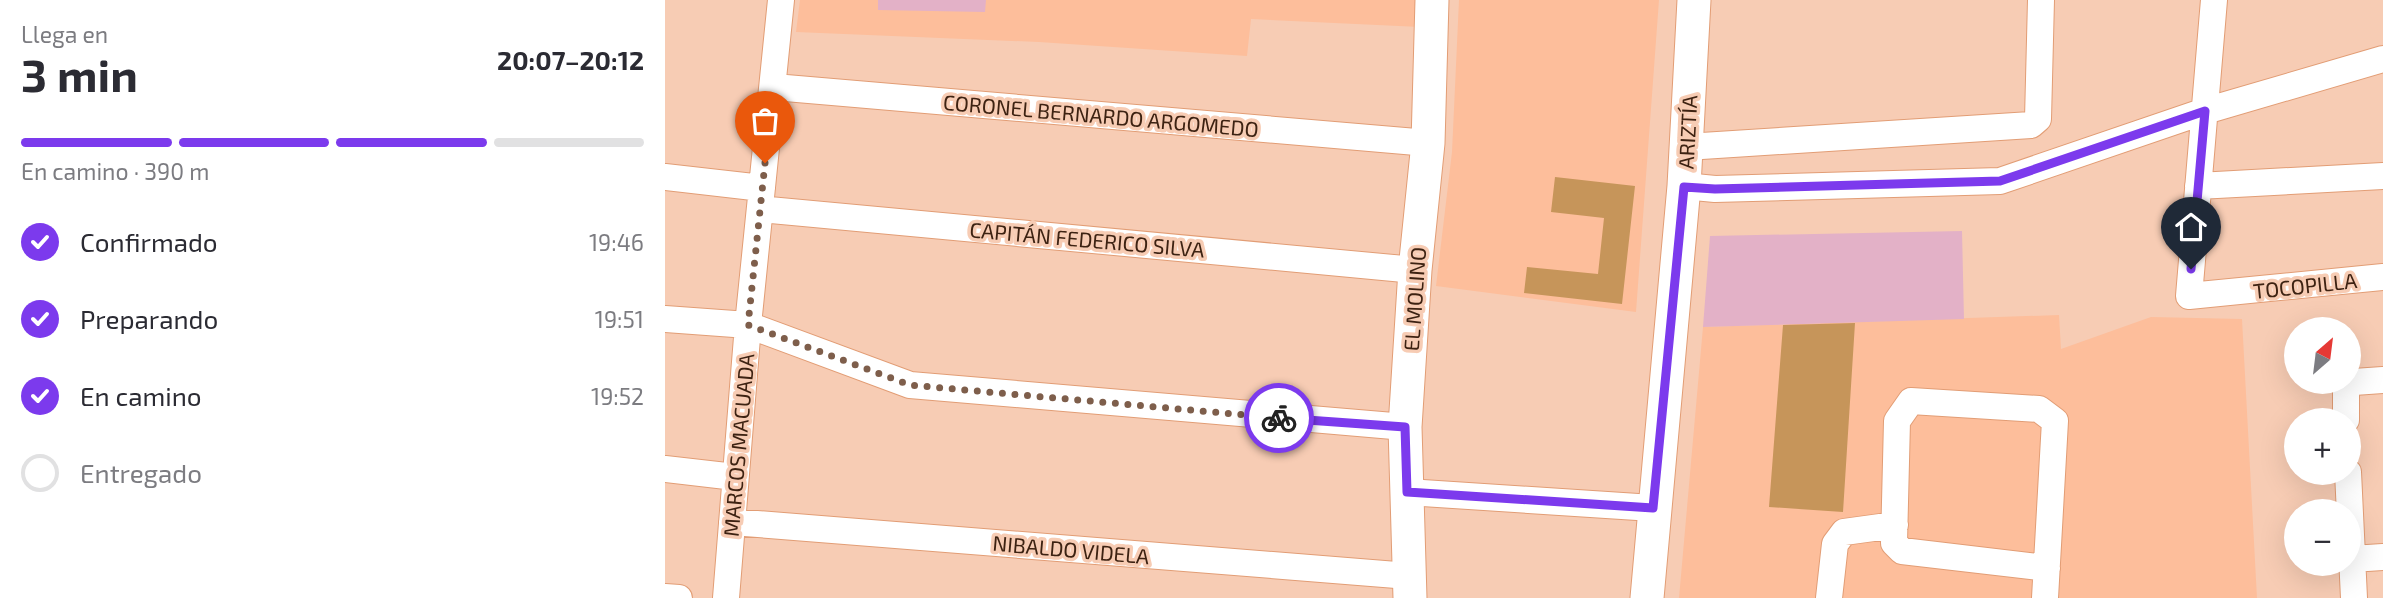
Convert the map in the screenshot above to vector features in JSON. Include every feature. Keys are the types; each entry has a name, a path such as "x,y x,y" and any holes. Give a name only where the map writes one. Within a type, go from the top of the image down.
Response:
{"main road":[{"name":"EL MOLINO","path":"1410,587 1405,427 1415,270 1428,143 1432,0"},
{"name":"ARIZTÍA","path":"1647,598 1684,187 1694,0"}],"street":[{"name":"MARCOS MACUADA","path":"726,598 748,325 781,0"},
{"path":"1686,147 2031,125 2038,119 2041,0"},
{"name":"TOCOPILLA","path":"2214,0 2189,296 2383,277"},
{"path":"1684,187 1715,189 2000,181 2205,111 2383,59"},
{"name":"CORONEL BERNARDO ARGOMEDO","path":"774,87 1428,143"},
{"path":"2198,186 2383,176"},
{"name":"CAPITÁN FEDERICO SILVA","path":"665,177 761,199 1415,270"},
{"path":"665,319 748,325 910,385 1405,427"},
{"path":"2346,408 2346,386 2354,382 2383,380"},
{"path":"2045,598 2047,568 2055,421 2039,409 1911,401 1897,421 1894,543 1902,551 2047,568"},
{"path":"665,469 736,477"},
{"path":"1407,492 1653,508"},
{"name":"NIBALDO VIDELA","path":"732,522 1410,587"},
{"path":"1829,598 1835,544 1844,532 1895,525"},
{"path":"2361,558 2383,557"},
{"path":"2353,576 2354,598"},
{"path":"665,597 678,598"}],"shaded area":[{"path":"800,0 1419,0 1420,27 1251,19 1247,56 1039,42 796,32"},
{"path":"878,0 986,0 985,12 878,10"},
{"path":"1459,0 1659,0 1636,312 1436,286 1452,152"},
{"path":"1962,231 1964,319 1703,327 1710,236"},
{"path":"2059,315 2061,349 2151,317 2242,319 2257,598 1679,598 1703,327"}],"building":[{"path":"1555,177 1635,186 1622,304 1524,293 1527,267 1598,274 1604,218 1551,212"},
{"path":"1855,323 1843,512 1769,507 1783,325"}],"way so far":[{"path":"765,163 748,325 910,385 1279,418"}],"route":[{"path":"1279,418 1405,427 1407,492 1653,508 1684,187 1715,189 2000,181 2205,111 2191,269"}]}
